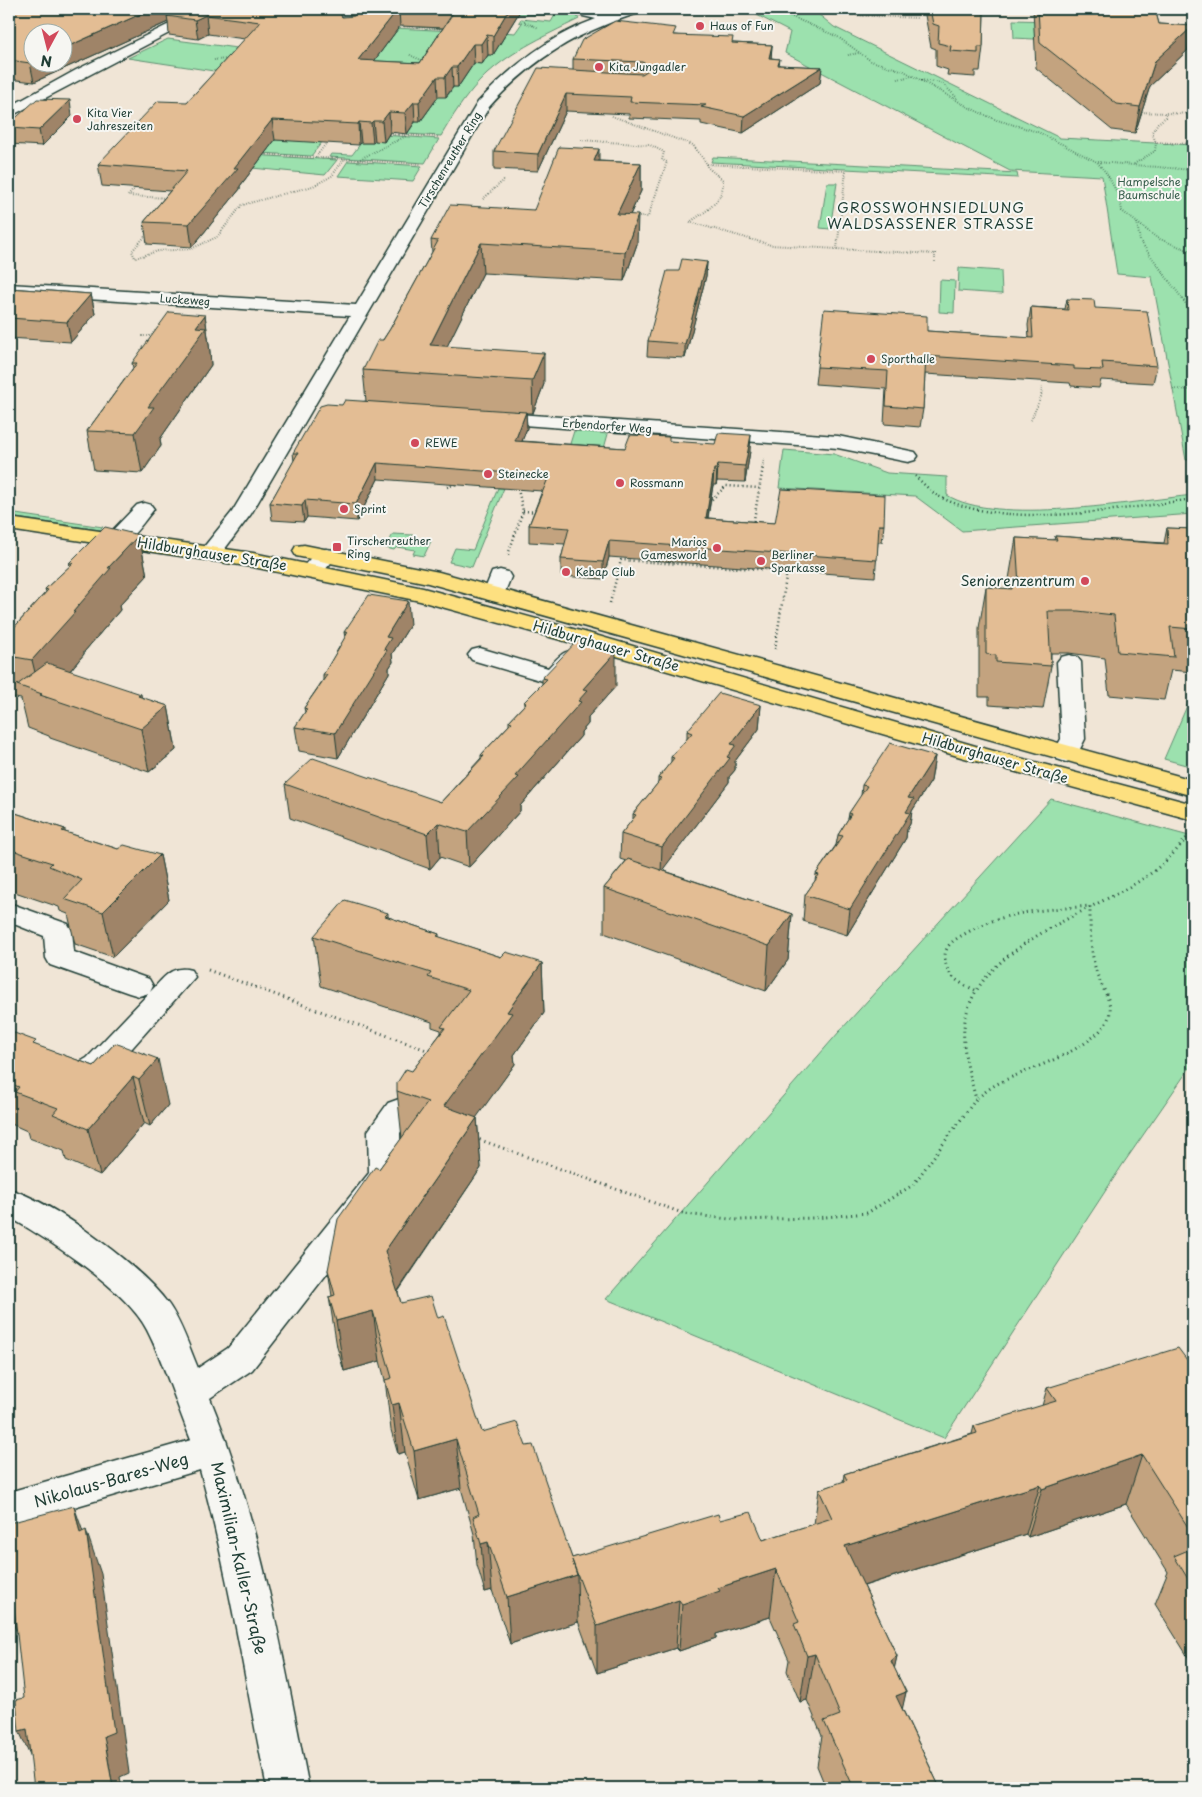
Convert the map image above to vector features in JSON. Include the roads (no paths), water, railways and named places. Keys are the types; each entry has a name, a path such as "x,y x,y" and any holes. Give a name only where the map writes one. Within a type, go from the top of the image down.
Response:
{"main road":[{"name":"Hildburghauser Straße","path":"9,506 130,524 217,545 311,571 423,595 588,640 970,752 1192,823"},
{"name":"Hildburghauser Straße","path":"9,524 130,524"},
{"name":"Hildburghauser Straße","path":"217,545 326,555 431,577 497,585 1066,754 1193,788"}],"street":[{"path":"9,113 80,74 209,9"},
{"path":"350,9 344,22 350,31"},
{"path":"570,9 607,18"},
{"name":"Tirschenreuther Ring","path":"217,545 241,514 315,406 361,311 479,110 509,78 539,52 564,36 607,18 638,9"},
{"path":"509,78 530,79"},
{"path":"420,179 439,180"},
{"name":"Luckeweg","path":"9,289 361,311"},
{"name":"Erbendorfer Weg","path":"470,417 747,429 838,442 908,456"},
{"path":"311,571 326,555"},
{"path":"480,655 553,677 588,640"},
{"path":"1066,754 1073,738 1069,662"},
{"path":"9,912 58,931 60,958 139,986"},
{"path":"62,1065 88,1071 98,1066 181,977"},
{"path":"190,1392 240,1359 385,1176 384,1131 399,1111"},
{"name":"Maximilian-Kaller-Straße","path":"9,1202 71,1237 110,1267 158,1316 213,1450 231,1513 288,1788"},
{"name":"Nikolaus-Bares-Weg","path":"9,1509 213,1450"}],"place":[{"name":"Haus of Fun","path":"700,26"},
{"name":"Kita Jungadler","path":"599,67"},
{"name":"Kita Vier Jahreszeiten","path":"77,119"},
{"name":"Sporthalle","path":"871,359"},
{"name":"REWE","path":"415,443"},
{"name":"Steinecke","path":"488,474"},
{"name":"Rossmann","path":"620,483"},
{"name":"Sprint","path":"344,509"},
{"name":"Tirschenreuther Ring","path":"337,547"},
{"name":"Marios Gamesworld","path":"717,548"},
{"name":"Berliner Sparkasse","path":"761,561"},
{"name":"Kebap Club","path":"566,572"},
{"name":"Seniorenzentrum","path":"1085,581"}],"district":[{"name":"GROSSWOHNSIEDLUNG WALDSASSENER STRASSE","path":"931,216"}],"park label":[{"name":"Hampelsche Baumschule","path":"1149,188"}]}
